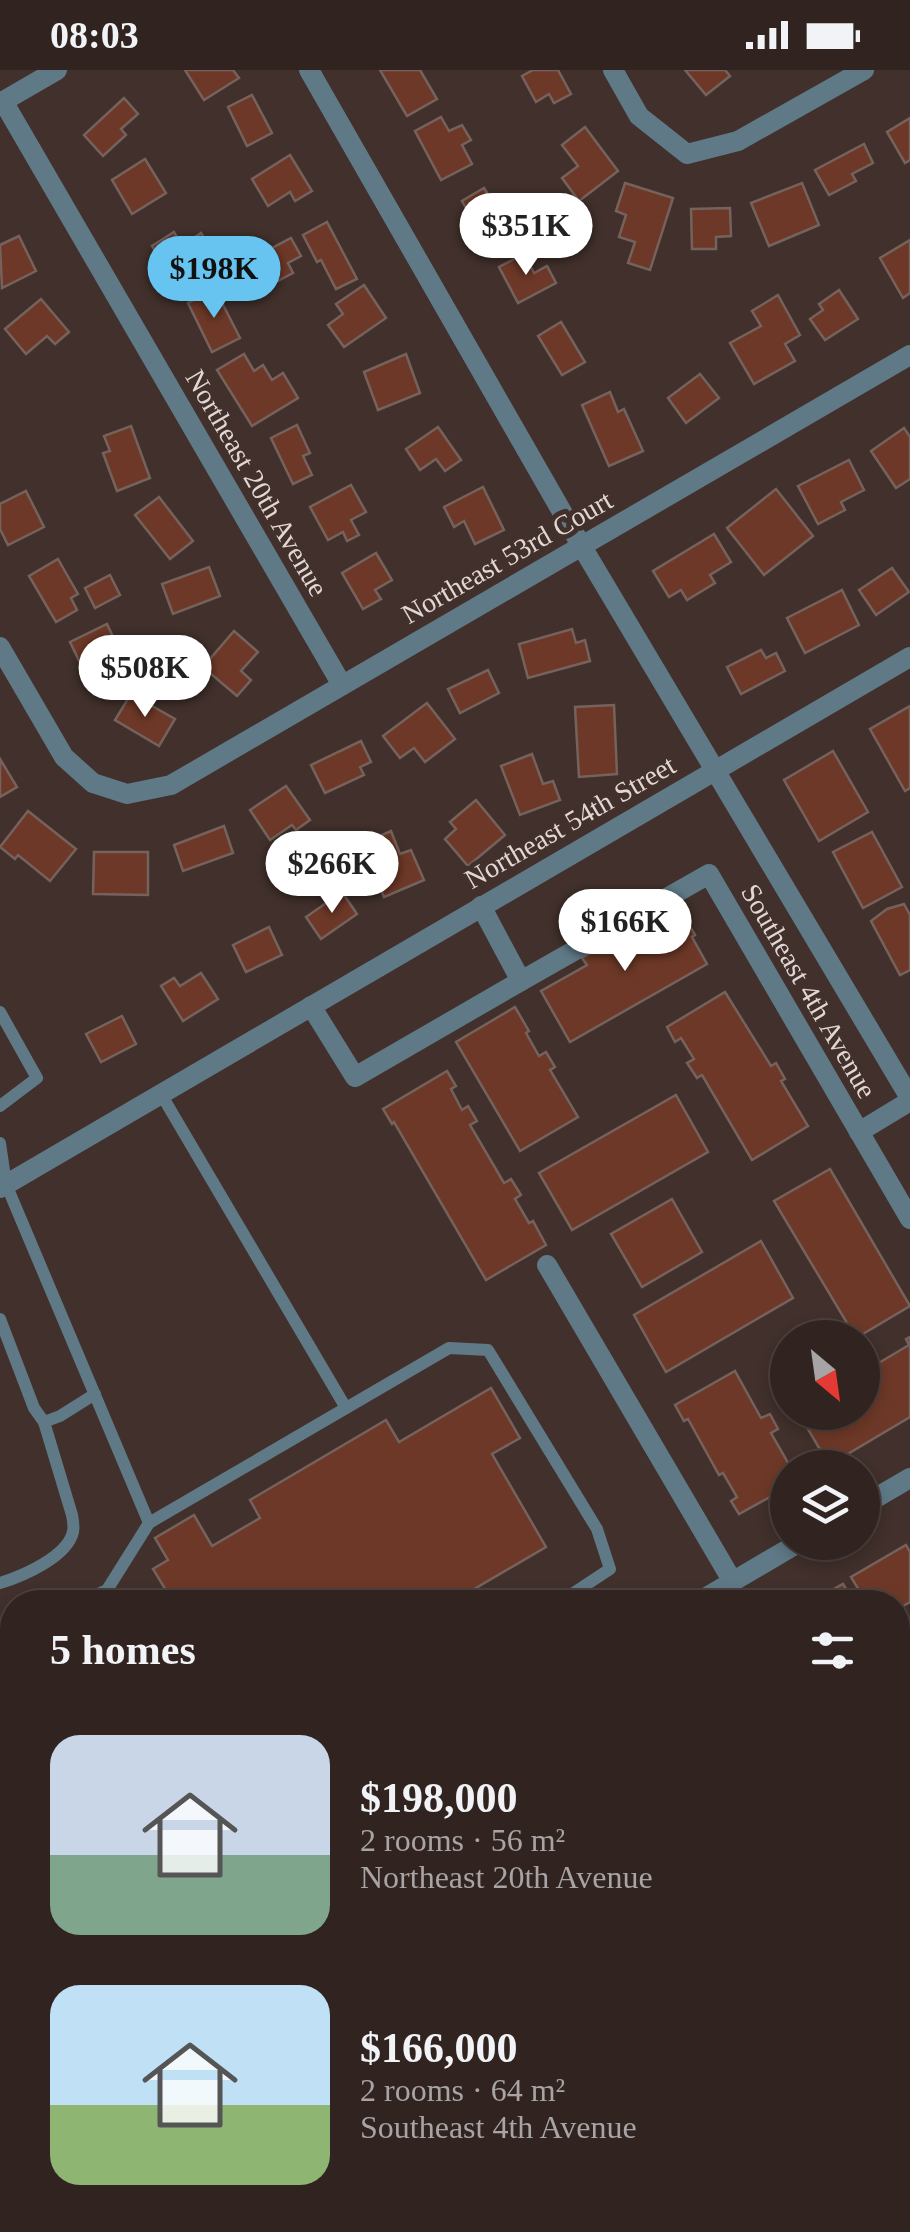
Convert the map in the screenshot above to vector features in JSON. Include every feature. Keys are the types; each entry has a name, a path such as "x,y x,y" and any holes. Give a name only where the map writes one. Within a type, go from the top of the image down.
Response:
{"street":[{"path":"2,102 57,70"},
{"name":"Southeast 4th Avenue","path":"308,70 581,544 910,1099"},
{"path":"613,70 639,116 688,154 738,142 864,70"},
{"name":"Northeast 20th Avenue","path":"2,102 342,685"},
{"name":"Northeast 53rd Court","path":"0,647 64,757 93,783 127,794 171,785 910,355"},
{"name":"Northeast 54th Street","path":"3,1186 910,656"},
{"name":"Southeast 4th Avenue","path":"521,981 709,874 910,1219"},
{"path":"311,1006 355,1078 521,981 481,906"},
{"path":"860,1132 910,1099"},
{"path":"547,1266 733,1582"},
{"path":"880,1496 910,1478"},
{"path":"719,1590 770,1560"}],"lane":[{"path":"0,1012 36,1078 0,1106"},
{"path":"161,1094 346,1408"},
{"path":"0,1143 3,1186 149,1523"},
{"path":"0,1319 34,1408 44,1422 74,1530 65,1549 22,1576 0,1583"},
{"path":"114,1590 149,1523 449,1348 488,1350 597,1528 610,1569 578,1590"},
{"path":"44,1422 95,1394"}],"building":[{"path":"185,70 233,70 239,78 204,100"},
{"path":"380,70 420,70 437,99 407,116"},
{"path":"533,70 558,70 571,94 554,103 549,94 536,102 522,76"},
{"path":"685,70 725,70 730,76 706,95"},
{"path":"252,95 272,133 247,146 228,107"},
{"path":"124,98 138,114 121,129 126,135 103,156 84,135"},
{"path":"441,117 449,131 462,125 471,140 462,145 472,164 441,180 415,131"},
{"path":"910,118 910,160 905,163 887,132"},
{"path":"585,127 618,171 579,201 562,178 578,166 562,145"},
{"path":"864,144 873,163 852,174 856,181 829,195 815,170"},
{"path":"290,155 312,191 295,201 290,192 268,206 252,179"},
{"path":"145,159 166,193 132,214 112,180"},
{"path":"625,183 673,198 650,270 628,263 635,242 619,237 626,215 616,211"},
{"path":"802,183 819,225 769,246 751,203"},
{"path":"484,188 497,209 501,206 521,241 494,257 462,201"},
{"path":"730,208 731,236 716,237 716,249 692,249 691,209"},
{"path":"327,222 357,279 336,289 303,235"},
{"path":"174,232 182,246 201,233 208,244 194,252 201,262 173,280 152,246"},
{"path":"19,236 36,271 2,288 0,245"},
{"path":"291,238 301,256 288,263 293,273 272,284 257,256"},
{"path":"910,240 910,293 903,298 880,258"},
{"path":"524,254 534,273 547,266 556,283 518,303 499,267"},
{"path":"364,285 386,318 344,347 328,325 343,314 336,304"},
{"path":"215,289 240,338 212,352 188,303"},
{"path":"839,290 858,319 825,340 810,319 823,310 819,304"},
{"path":"778,295 800,335 785,344 795,361 754,384 730,343 761,326 752,311"},
{"path":"41,299 69,332 55,344 47,336 26,354 5,329"},
{"path":"561,322 585,362 562,375 538,336"},
{"path":"244,354 254,371 263,365 272,380 283,373 298,398 252,426 217,370"},
{"path":"406,354 420,393 378,410 364,372"},
{"path":"700,374 719,398 686,423 668,398"},
{"path":"610,392 618,412 624,409 643,451 609,466 582,405"},
{"path":"297,425 310,453 303,456 312,475 293,484 271,438"},
{"path":"131,426 150,478 117,491 103,453 110,451 104,436"},
{"path":"438,427 461,460 445,471 436,459 420,470 406,449"},
{"path":"904,428 910,437 910,479 896,488 871,451"},
{"path":"849,460 864,490 841,502 845,510 818,524 798,486"},
{"path":"351,485 366,512 351,520 359,535 347,541 343,532 328,540 310,507"},
{"path":"483,487 504,530 475,544 464,521 454,527 444,507"},
{"path":"776,489 813,536 764,575 727,528"},
{"path":"26,491 44,527 8,545 0,529 0,504"},
{"path":"159,497 193,541 170,559 135,515"},
{"path":"714,534 731,562 710,575 715,583 687,600 681,590 669,597 653,571"},
{"path":"376,553 392,580 375,590 381,599 363,609 342,573"},
{"path":"58,559 78,594 71,598 77,610 56,622 29,576"},
{"path":"209,567 220,596 173,614 162,584"},
{"path":"892,568 909,592 876,615 859,590"},
{"path":"110,575 120,595 95,608 85,588"},
{"path":"842,590 859,625 805,653 787,618"},
{"path":"107,624 115,641 109,645 119,663 88,679 70,642"},
{"path":"572,629 576,643 585,640 590,661 528,678 519,644"},
{"path":"234,631 258,652 241,671 251,680 237,696 203,667"},
{"path":"761,650 766,658 776,653 785,671 741,694 727,667"},
{"path":"488,670 499,693 460,713 448,689"},
{"path":"131,694 175,719 159,746 115,720"},
{"path":"427,703 455,739 425,762 414,748 400,758 383,736"},
{"path":"614,705 617,774 579,777 575,707"},
{"path":"910,706 910,788 905,791 870,729"},
{"path":"361,741 371,762 360,767 364,775 325,793 311,765"},
{"path":"833,751 868,812 819,841 784,780"},
{"path":"532,754 543,784 553,781 560,800 520,815 501,766"},
{"path":"0,759 17,787 0,797"},
{"path":"286,786 310,820 296,830 292,825 270,840 250,810"},
{"path":"476,800 505,835 468,866 445,839 456,829 450,822"},
{"path":"28,811 76,849 50,881 18,855 15,859 0,847"},
{"path":"224,826 233,853 183,871 174,845"},
{"path":"391,831 400,854 411,850 424,880 384,897 362,844"},
{"path":"872,832 902,887 863,908 833,852"},
{"path":"94,852 148,852 148,895 93,894"},
{"path":"342,892 357,914 321,939 306,917"},
{"path":"904,904 910,915 910,970 900,975 871,921 887,909"},
{"path":"678,905 707,964 570,1042 541,991 587,965 582,958 599,948 602,953"},
{"path":"269,927 282,955 246,972 233,945"},
{"path":"201,973 218,999 183,1021 161,986 174,978 180,986"},
{"path":"725,992 771,1066 776,1063 785,1079 781,1081 808,1126 752,1160 702,1075 697,1078 687,1063 694,1059 681,1038 675,1042 667,1027"},
{"path":"515,1007 539,1056 546,1052 555,1067 550,1070 578,1117 520,1151 456,1042"},
{"path":"122,1016 136,1044 101,1062 86,1034"},
{"path":"447,1071 456,1086 451,1089 462,1110 468,1106 477,1121 470,1125 504,1183 511,1179 521,1195 515,1199 546,1245 486,1280 383,1109"},
{"path":"676,1095 708,1152 572,1230 539,1173"},
{"path":"830,1169 910,1306 880,1324 880,1320 845,1320 774,1201"},
{"path":"672,1199 702,1252 642,1287 611,1234"},
{"path":"761,1241 793,1298 666,1372 634,1315"},
{"path":"910,1337 910,1417 854,1450 820,1450 809,1430 880,1430 880,1362 909,1345 906,1339"},
{"path":"735,1371 761,1418 770,1414 770,1430 776,1430 771,1433 781,1450 770,1450 770,1497 739,1514 731,1501 737,1497 723,1473 719,1475 688,1419 684,1421 675,1405"},
{"path":"491,1388 520,1438 492,1454 546,1547 473,1590 166,1590 153,1569 168,1560 155,1538 194,1515 212,1546 260,1518 250,1500 386,1420 399,1442"},
{"path":"906,1545 910,1552 910,1590 859,1590 851,1577"}]}
